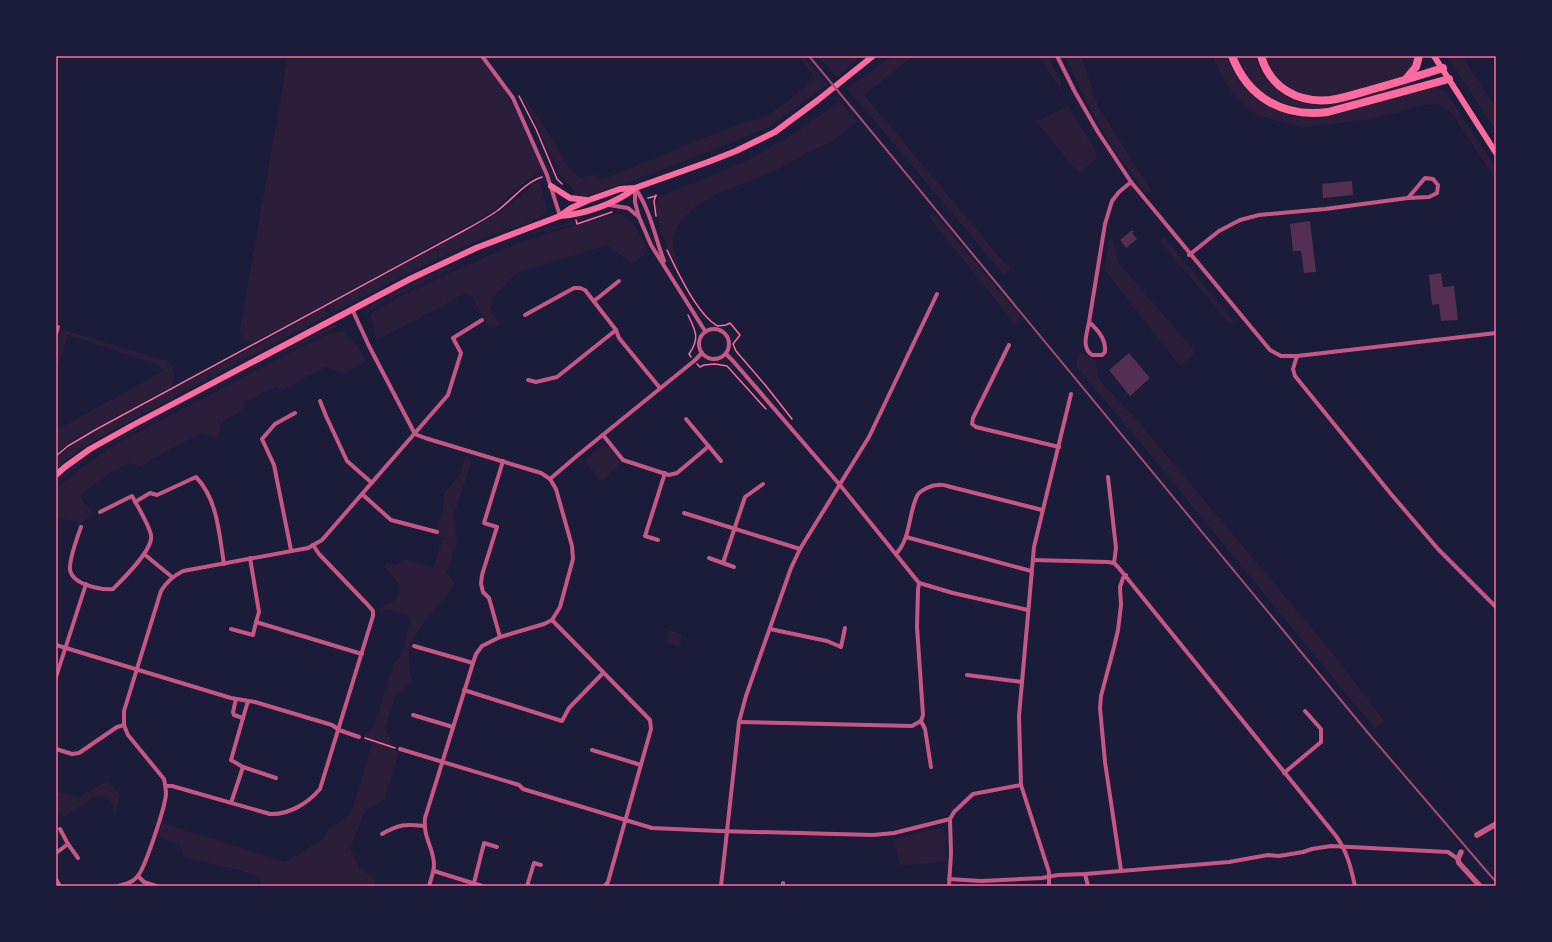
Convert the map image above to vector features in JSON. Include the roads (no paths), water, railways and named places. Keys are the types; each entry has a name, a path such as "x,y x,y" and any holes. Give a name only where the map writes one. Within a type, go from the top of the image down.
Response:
{"highway":[{"path":"1232,56 1243,78 1258,94 1279,107 1301,112 1328,112 1449,79"},
{"path":"1261,56 1265,68 1279,86 1291,94 1306,99 1330,100 1342,98 1442,68"},
{"path":"1404,80 1416,67 1420,56"}],"main road":[{"path":"56,475 90,449 410,279 476,248 560,216 571,208 589,200 620,189 635,188 736,151 774,132 818,100 873,56"},
{"path":"1434,56 1496,153"},
{"path":"551,186 570,198 589,200"},
{"path":"560,216 574,215 605,204 623,197 635,188"}],"street":[{"path":"482,56 514,98 547,175 560,216"},
{"path":"1057,56 1075,92 1098,132 1130,182 1189,255 1270,350 1281,356 1298,356 1496,333"},
{"path":"1189,255 1219,231 1240,220 1259,215 1433,196 1437,193 1438,186 1433,179 1425,178 1408,198"},
{"path":"1089,322 1096,328 1104,340 1105,352 1102,355 1092,355 1086,348 1085,343 1105,224 1112,201 1130,182"},
{"path":"635,188 643,199 665,265"},
{"path":"635,188 635,202 639,217 651,245 665,265 705,331"},
{"path":"605,204 618,205 628,208 639,217"},
{"path":"594,301 619,281"},
{"path":"524,315 574,288 585,290 616,330 619,338 660,388"},
{"path":"721,886 739,722 746,696 791,568 800,549 869,437 937,294"},
{"path":"352,309 369,346 415,434 541,473 550,479 556,489 573,554 560,607 552,620 544,624 500,637 482,646 476,654 425,818 425,835 432,852 434,871 429,886"},
{"path":"118,886 129,883 138,876 156,830 164,802 166,786 164,779 128,735 124,725 124,711 161,591 166,582 183,571 308,548 322,540 448,395 461,353 453,338 482,320"},
{"path":"56,334 58,327"},
{"path":"715,328 720,329 726,334 730,346 726,354 716,359 710,359 702,353 698,344 702,334 705,331 715,328"},
{"path":"528,380 536,382 557,377 616,330"},
{"path":"1009,345 972,418 972,424 976,427 1059,447"},
{"path":"550,479 702,353"},
{"path":"726,354 840,485 919,583 953,593 1028,610"},
{"path":"1298,356 1293,369 1295,376 1386,488 1438,549 1496,607"},
{"path":"1050,886 1050,877 1021,785 1019,716 1034,547 1071,394"},
{"path":"320,401 347,461 372,483"},
{"path":"291,550 274,465 262,439 275,424 295,413"},
{"path":"686,419 722,461"},
{"path":"602,435 623,460 669,475 677,473 709,446"},
{"path":"500,637 489,598 483,592 481,584 482,575 497,527 484,523 503,461"},
{"path":"658,540 645,536 665,473"},
{"path":"135,502 150,493 157,495 196,477 204,485 215,512 224,564"},
{"path":"1108,477 1116,548 1114,563"},
{"path":"723,563 745,497 763,484"},
{"path":"896,554 902,548 906,537 917,495 925,489 938,485 1042,510"},
{"path":"362,494 391,520 437,532"},
{"path":"81,527 70,568 73,576 86,584 106,589 113,589 144,554 151,542 151,535 132,496 100,512"},
{"path":"684,513 800,549"},
{"path":"906,537 1032,571"},
{"path":"166,786 172,786 270,814 279,815 288,812 306,802 320,789 362,654 373,616 373,611 319,554 313,545"},
{"path":"144,554 172,577"},
{"path":"231,629 253,635 259,612 250,558"},
{"path":"709,558 734,567"},
{"path":"1033,560 1114,563 1126,575 1343,846 1348,858 1355,886"},
{"path":"1121,870 1105,762 1100,696 1118,630 1121,604 1120,587 1123,578 1126,575"},
{"path":"739,722 912,726 921,721 923,715 917,627 919,583"},
{"path":"56,677 86,584"},
{"path":"552,620 650,720 651,730 624,820 608,882 605,886"},
{"path":"256,622 362,654"},
{"path":"770,629 827,641 841,647 845,628"},
{"path":"56,646 236,699 248,701 332,725 339,730 359,737"},
{"path":"414,646 473,663"},
{"path":"464,690 562,721 569,708 603,672"},
{"path":"967,675 1022,682"},
{"path":"236,699 233,712 234,715 243,718"},
{"path":"248,701 231,760 243,768 276,778"},
{"path":"1284,773 1321,742 1321,729 1305,710"},
{"path":"413,715 453,728"},
{"path":"921,721 925,729 932,767"},
{"path":"56,748 72,754 79,753 117,727 124,725"},
{"path":"400,749 519,785 523,789 649,827 728,831 884,835 950,819"},
{"path":"592,750 641,765"},
{"path":"231,803 243,768"},
{"path":"949,886 951,853 950,819 954,812 973,794 1021,785"},
{"path":"382,834 406,824 424,826"},
{"path":"1477,835 1496,824"},
{"path":"60,829 78,858"},
{"path":"474,883 484,843 497,847"},
{"path":"56,853 68,844"},
{"path":"949,879 981,881 1050,877 1058,875 1229,862 1268,855 1279,856 1318,848 1343,846 1448,852 1458,859 1462,867 1480,886"},
{"path":"1458,859 1461,852"},
{"path":"527,886 534,863 541,864"},
{"path":"434,871 482,886"},
{"path":"1085,874 1088,886"},
{"path":"138,876 144,882 156,886"},
{"path":"56,879 60,886"}],"railway":[{"path":"809,56 1368,733 1496,882"}]}
